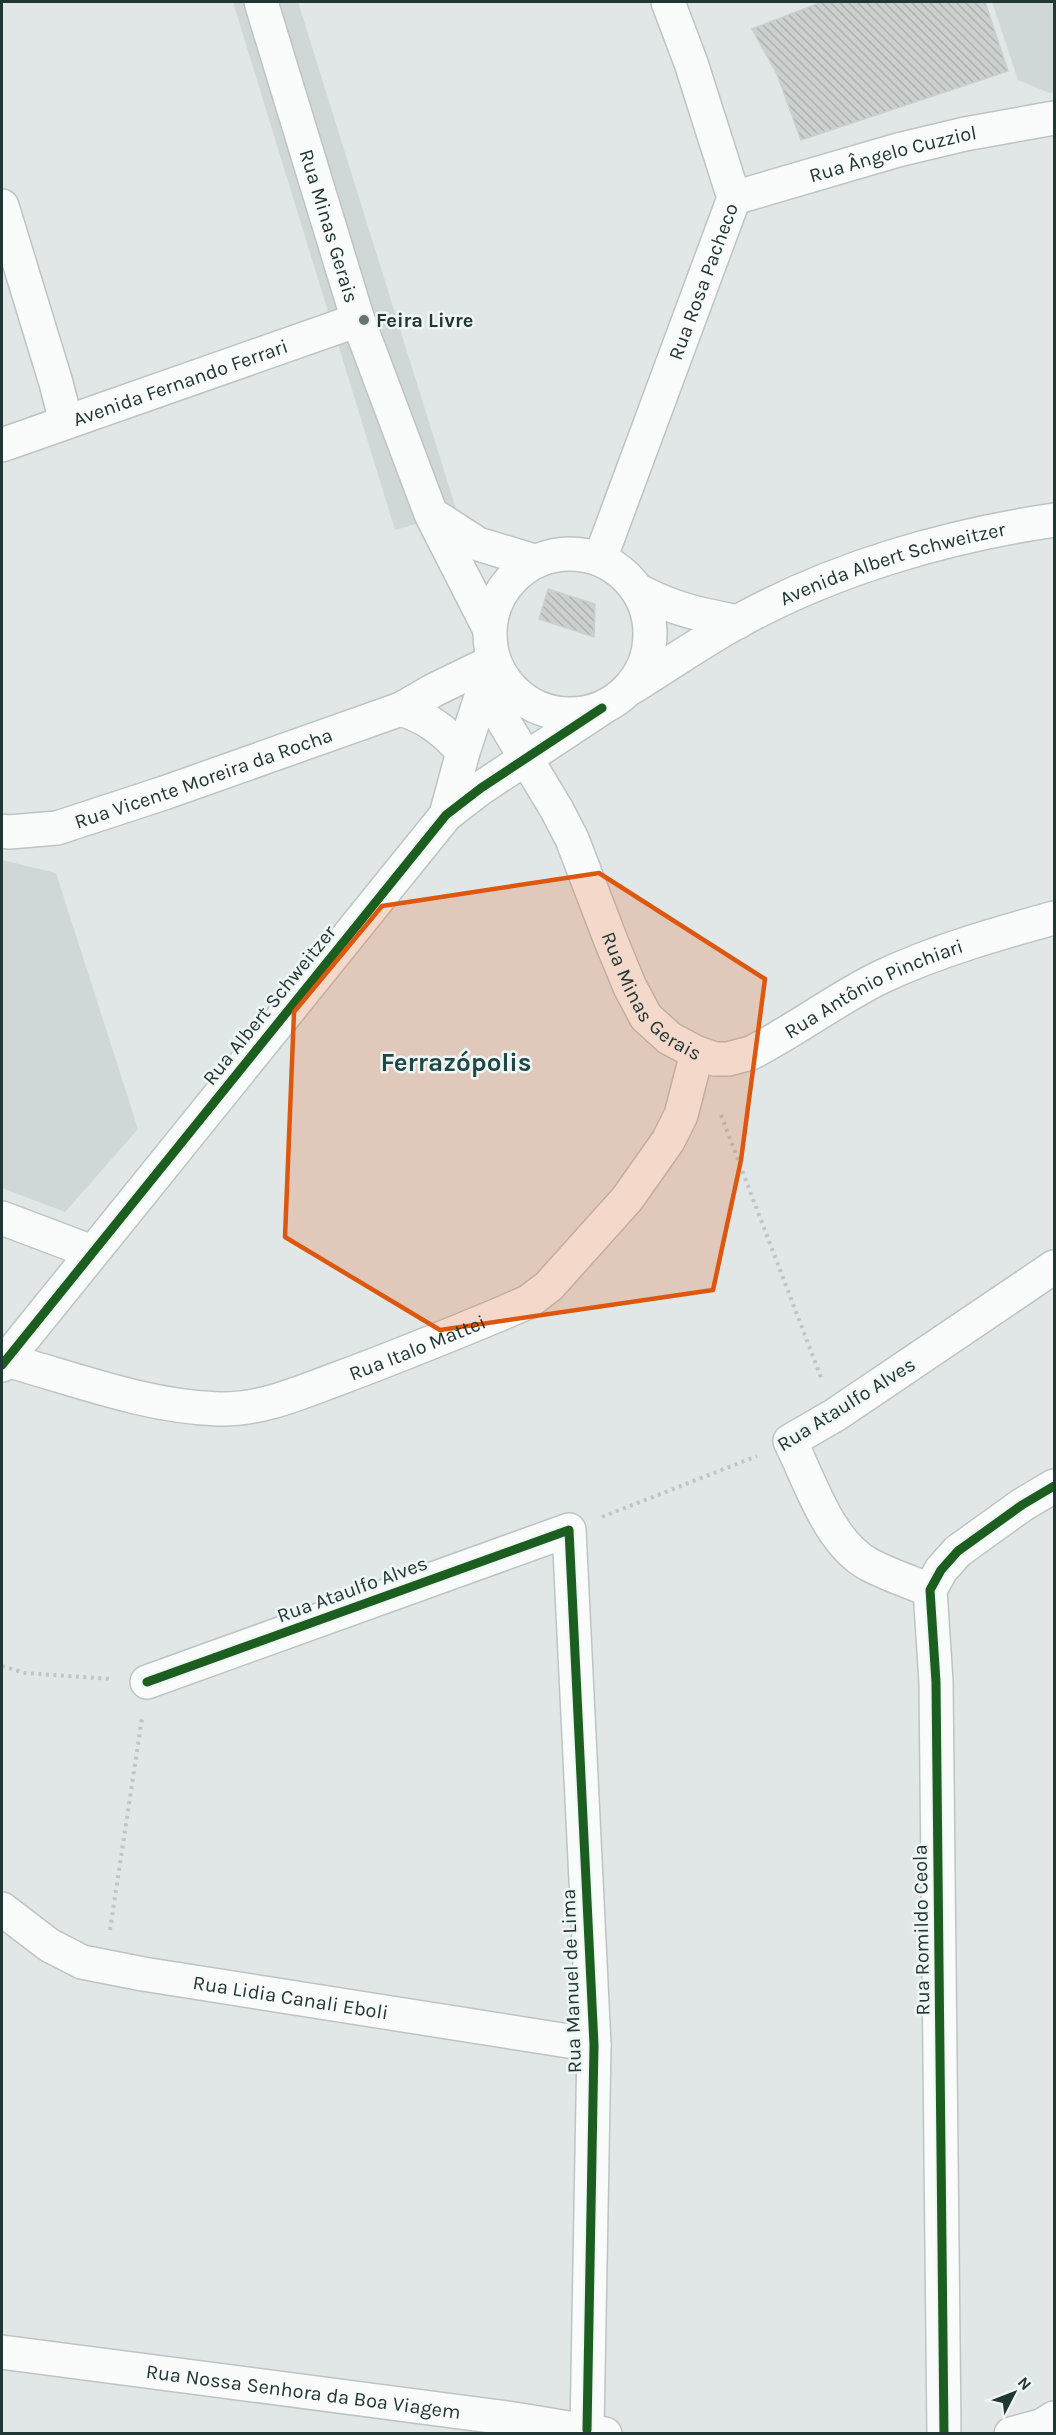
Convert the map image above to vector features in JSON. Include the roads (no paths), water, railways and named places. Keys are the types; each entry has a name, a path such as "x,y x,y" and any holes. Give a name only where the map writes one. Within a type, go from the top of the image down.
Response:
{"street":[{"name":"Rua Minas Gerais","path":"261,2 358,320 431,514 489,628"},
{"name":"Rua Rosa Pacheco","path":"600,559 734,198 691,63 668,2"},
{"name":"Rua Ângelo Cuzziol","path":"734,198 898,150 965,134 1054,118"},
{"path":"2,209 66,422"},
{"name":"Avenida Fernando Ferrari","path":"2,445 358,320"},
{"path":"431,514 478,544 534,561"},
{"name":"Avenida Albert Schweitzer","path":"615,699 738,622 850,572 933,543 1054,520"},
{"path":"639,591 648,613 648,657 638,678 615,699 584,714 565,715 529,704 503,678 488,674 489,628 495,604 508,582 534,561 550,555 567,553 600,559 615,567 639,591 668,606 691,614 738,622"},
{"name":"Rua Minas Gerais","path":"488,674 525,759 572,839 638,1004 646,1017 661,1032 697,1053"},
{"name":"Rua Albert Schweitzer","path":"446,815 488,674"},
{"name":"Rua Vicente Moreira da Rocha","path":"2,831 57,828 164,793 401,709 434,690 488,674"},
{"name":"Rua Albert Schweitzer","path":"4,1363 446,815 615,699"},
{"path":"401,709 417,714 439,727 463,752"},
{"name":"Rua Antônio Pinchiari","path":"697,1053 715,1059 728,1059 751,1053 777,1040 838,1001 901,969 1002,933 1054,918"},
{"name":"Rua Italo Mattei","path":"4,1363 186,1407 244,1408 267,1404 307,1390 498,1316 528,1302 549,1286 627,1199 669,1141 681,1116 697,1053"},
{"path":"2,1218 92,1252"},
{"name":"Rua Ataulfo Alves","path":"930,1590 869,1565 851,1552 836,1536 790,1441 835,1415 1054,1267"},
{"path":"930,1590 942,1570 958,1551 1022,1505 1054,1486"},
{"name":"Rua Ataulfo Alves","path":"147,1682 569,1530"},
{"name":"Rua Manuel de Lima","path":"569,1530 594,2045 596,2432"},
{"name":"Rua Romildo Ceola","path":"930,1590 936,1682 944,2433"},
{"name":"Rua Lidia Canali Eboli","path":"2,1909 49,1945 82,1962 594,2045"},
{"name":"Rua Nossa Senhora da Boa Viagem","path":"2,2352 596,2432"},
{"path":"1011,2433 1041,2426 1054,2418"}],"place":[{"name":"Feira Livre","path":"364,320"}],"district":[{"name":"Ferrazópolis","path":"456,1062"}]}
